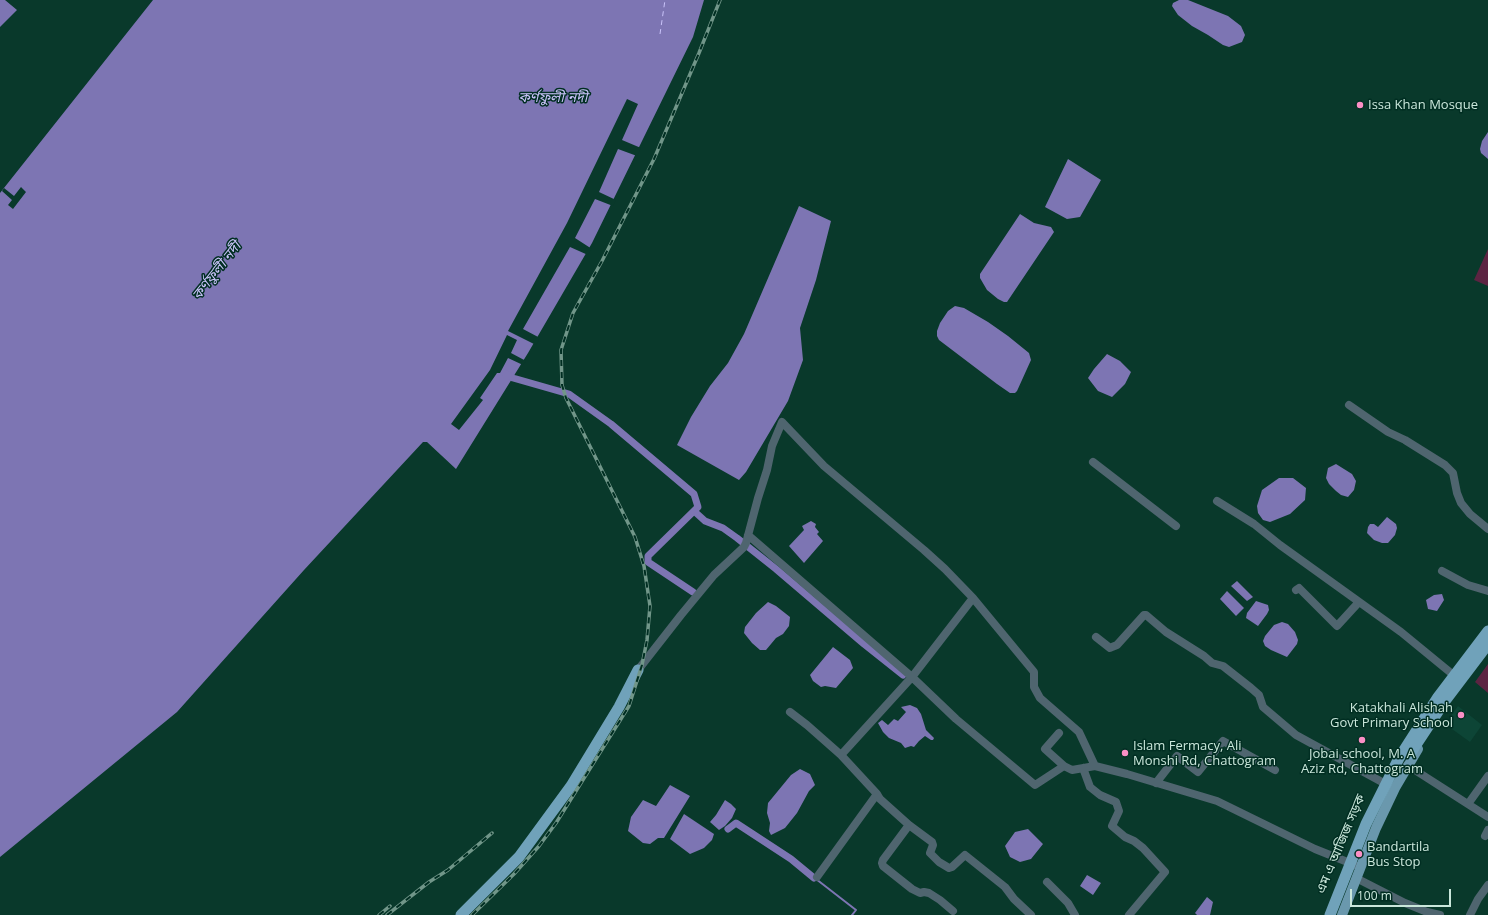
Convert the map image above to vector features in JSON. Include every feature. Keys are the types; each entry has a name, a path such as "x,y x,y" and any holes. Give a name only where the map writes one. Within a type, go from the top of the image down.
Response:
{"highway":[{"path":"1330,915 1366,824 1398,758 1438,697 1488,631"},
{"path":"1338,915 1372,827 1405,762 1444,701 1488,651"},
{"path":"461,915 519,857 571,786 619,707 638,670"}],"main road":[{"name":"এম এ আজিজ সড়ক","path":"1325,915 1346,862 1395,756 1435,693 1488,625"},
{"name":"এম এ আজিজ সড়ক","path":"1342,915 1376,828 1407,765 1448,704 1488,651"}],"street":[{"path":"1349,405 1388,432 1405,440 1445,465 1452,473 1457,494 1461,503 1470,514 1488,529"},
{"path":"638,670 680,615 714,575 746,542 767,470 772,446 782,422 824,466 945,568 973,598 1034,672 1034,687 1040,698 1079,732 1095,766"},
{"path":"1092,462 1176,526"},
{"path":"1217,501 1254,524 1280,545 1401,632 1451,673"},
{"path":"746,542 912,677 956,719 1035,785 1064,766"},
{"path":"1442,571 1468,585 1488,591"},
{"path":"1296,590 1299,588 1337,626 1359,602"},
{"path":"842,755 912,677 973,598"},
{"path":"1096,637 1110,648 1117,645 1144,615 1146,615 1166,632 1214,664 1223,666 1251,688 1259,695 1263,707 1296,735 1382,782"},
{"path":"790,712 842,755 880,799 909,825 932,842 933,845 930,853 939,862 949,868 965,855 1005,887 1014,899 1031,915"},
{"path":"1059,733 1045,749 1064,766 1072,770 1095,766 1127,774 1216,801 1315,849 1360,867"},
{"path":"1156,783 1177,756 1198,772 1223,741 1275,770"},
{"path":"1407,765 1488,816"},
{"path":"1083,768 1090,787 1100,795 1116,802 1119,811 1112,826 1125,837 1134,841 1143,848 1165,872 1129,915"},
{"path":"1468,804 1488,776"},
{"path":"817,877 877,794"},
{"path":"909,825 883,860 883,866 912,889 920,893 929,893 953,911"},
{"path":"1356,878 1405,903 1427,912 1440,915"},
{"path":"1047,882 1068,903 1075,915"},
{"path":"1470,915 1478,899 1488,886"}],"shaded area":[{"path":"1488,249 1488,286 1474,280"},
{"path":"1488,664 1488,693 1475,682"},
{"name":"Katakhali Alishah Govt Primary School","path":"1458,706 1482,725 1470,742 1445,724"}],"water":[{"path":"0,0 5,0 17,10 0,27"},
{"name":"কর্ণফুলী নদী","path":"153,0 704,0 693,37 592,243 528,353 456,469 427,442 423,442 304,570 177,712 0,857 0,193"},
{"path":"1179,0 1188,0 1228,16 1241,26 1245,35 1242,42 1229,47 1223,45 1192,26 1178,15 1172,6 1173,3"},
{"path":"1488,132 1488,159 1481,153 1480,149 1482,141"},
{"path":"1068,159 1101,180 1080,217 1067,219 1045,207"},
{"path":"799,206 831,221 816,280 800,328 803,360 788,401 746,472 739,480 677,445 691,417 710,386 728,363 744,334"},
{"path":"1020,214 1034,223 1051,227 1054,232 1007,302 1004,302 987,290 980,278 980,274"},
{"path":"955,306 964,308 988,322 1029,353 1031,360 1015,393 1010,393 997,384 939,340 937,331 940,323 948,311"},
{"path":"1107,354 1120,361 1131,372 1125,384 1112,397 1098,391 1088,378"},
{"path":"1336,464 1352,474 1356,481 1354,490 1348,497 1341,495 1336,491 1329,484 1326,478 1328,468"},
{"path":"1279,478 1293,478 1306,488 1305,500 1290,514 1270,522 1263,520 1258,513 1257,506 1262,490"},
{"path":"1387,517 1396,524 1397,528 1395,535 1388,543 1382,543 1374,540 1367,533 1368,527 1370,524 1374,524 1378,527"},
{"path":"811,521 816,524 815,527 819,532 817,534 823,541 804,563 789,546 804,530 802,526"},
{"path":"1237,581 1253,597 1247,601 1231,586"},
{"path":"1227,591 1244,608 1236,616 1220,599"},
{"path":"1442,594 1444,600 1437,611 1428,609 1426,600 1434,595"},
{"path":"1256,601 1268,605 1269,610 1258,626 1246,618 1247,613"},
{"path":"768,602 776,606 790,617 789,626 783,634 776,638 766,650 760,650 744,633 745,627 756,613"},
{"path":"1282,622 1288,624 1295,632 1298,640 1297,644 1287,657 1265,646 1263,641 1274,625"},
{"path":"833,647 850,660 853,668 836,688 825,686 821,687 813,681 810,675"},
{"path":"910,705 917,708 921,714 926,730 934,738 931,740 925,736 914,747 911,746 905,748 901,743 889,738 883,732 878,723 882,720 888,725 894,719 898,721 906,712 901,707"},
{"path":"800,769 810,774 815,785 809,791 797,813 785,828 771,835 769,831 770,823 767,813 768,803 791,775"},
{"path":"670,785 690,796 664,838 658,838 650,844 643,843 628,831 631,817 643,800 656,806"},
{"path":"725,800 736,809 732,818 719,830 710,822"},
{"path":"684,814 714,834 712,840 704,848 690,854 670,839"},
{"path":"1028,829 1043,844 1031,859 1020,862 1010,857 1005,846 1015,832"},
{"path":"1087,875 1101,883 1093,895 1080,886"},
{"path":"1207,897 1213,902 1210,915 1197,915 1195,913"}],"pier":[{"path":"627,99 638,104 622,140 641,148 637,156 618,149 599,192 616,200 613,206 595,199 575,238 592,249 588,255 570,247 523,329 540,338 536,345 508,331 567,223"},
{"path":"21,187 26,192 13,209 8,205 12,200 2,191 4,188 14,196"},
{"path":"507,335 517,340 511,353 526,361 523,365 508,358 500,373 497,373 480,398 483,400 459,430 451,424 490,370"}],"waterway":[{"path":"505,373 513,378 569,394 611,424 694,494 698,507 648,556 648,562 693,592"},
{"path":"694,511 705,521 723,528 737,538 903,675"},
{"path":"728,829 736,823 791,859 814,878"},
{"path":"816,879 856,910 852,915"}],"ferry route":[{"path":"660,34 665,0"}],"railway":[{"path":"472,915 514,874 539,846 556,823 629,706 642,665 647,640 650,606 644,566 635,537 566,398 562,385 561,350 573,313 602,261 654,159 720,0"},
{"path":"387,915 429,882 448,870 492,833"},
{"path":"379,915 390,906"}],"place":[{"name":"Issa Khan Mosque","path":"1360,105"},
{"name":"Katakhali Alishah Govt Primary School","path":"1461,715"},
{"name":"Jobai school, M. A Aziz Rd, Chattogram","path":"1362,740"},
{"name":"Islam Fermacy, Ali Monshi Rd, Chattogram","path":"1125,753"},
{"name":"Bandartila Bus Stop","path":"1359,854"}]}
